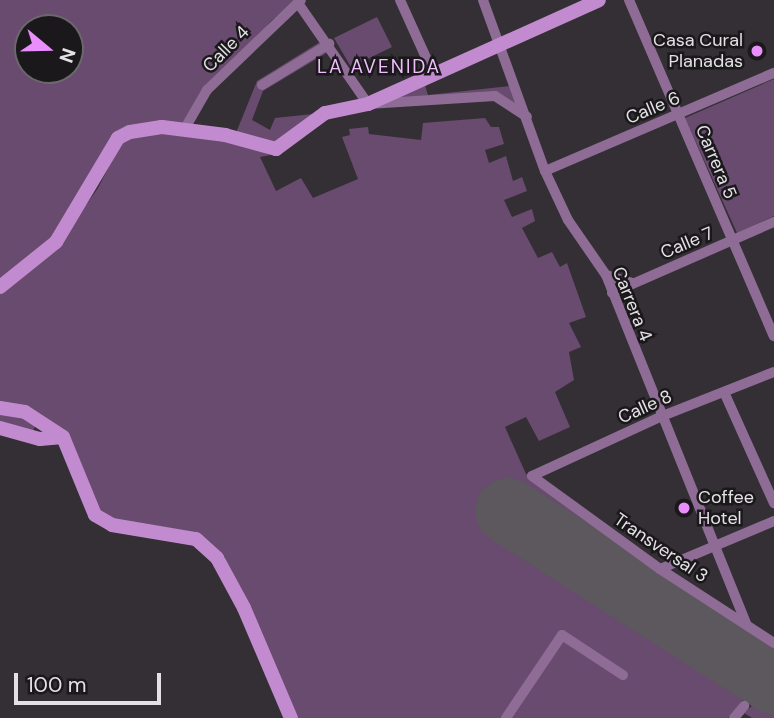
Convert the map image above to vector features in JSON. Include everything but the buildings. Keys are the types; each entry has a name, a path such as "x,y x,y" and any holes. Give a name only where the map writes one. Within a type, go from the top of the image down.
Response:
{"main road":[{"path":"0,287 56,242 118,138 162,127 276,149 325,114 368,104 497,42 599,0"},
{"path":"0,408 25,412 63,437 95,515 112,526 146,533 178,533 196,539 216,558 244,608 290,718"},
{"path":"0,428 40,439 63,437"}],"street":[{"path":"400,0 433,73"},
{"name":"Carrera 4","path":"483,0 545,171 568,220 606,275 660,417 746,623"},
{"name":"Carrera 5","path":"629,0 774,336"},
{"path":"300,2 368,104 495,96 527,117"},
{"name":"Calle 4","path":"184,130 207,90 300,2"},
{"path":"262,85 328,44"},
{"name":"Calle 6","path":"545,171 774,74"},
{"name":"Calle 7","path":"612,293 774,222"},
{"path":"606,275 632,283"},
{"name":"Calle 8","path":"532,476 660,417 774,372"},
{"path":"724,392 774,503"},
{"name":"Transversal 3","path":"532,476 660,569 774,642"},
{"path":"660,569 774,521"},
{"path":"505,717 562,635 623,675"},
{"path":"734,718 744,706"}],"shaded area":[{"path":"0,0 296,0 270,22 184,124 135,126 51,240 0,283"},
{"path":"377,17 392,47 351,67 334,38"},
{"path":"320,42 328,52 263,91 252,120 270,130 275,118 313,114 276,143 236,133 257,81"},
{"path":"774,79 774,216 737,233 685,118"},
{"path":"424,82 428,95 510,86 521,110 494,92 382,100"},
{"path":"485,118 491,127 499,127 504,144 485,150 489,163 506,156 513,181 522,177 527,191 504,200 512,217 532,209 535,221 522,228 538,258 552,252 560,267 567,263 586,317 569,323 581,347 569,352 574,380 555,392 570,427 539,441 526,417 505,427 526,474 657,572 774,647 774,718 752,718 744,713 754,704 745,697 728,718 295,718 224,556 198,537 115,520 100,511 67,433 0,402 0,293 61,241 98,188 122,141 163,131 224,140 271,155 260,157 276,191 301,178 313,198 358,179 342,137 350,135 349,129 368,127 369,134 421,140 423,123"},
{"path":"0,412 23,415 36,424 34,429 30,433 0,424"}],"runway":[{"path":"508,511 774,681"}],"place":[{"name":"Casa Cural Planadas","path":"757,51"},
{"name":"Coffee Hotel","path":"684,508"}],"district":[{"name":"LA AVENIDA","path":"379,67"}]}
